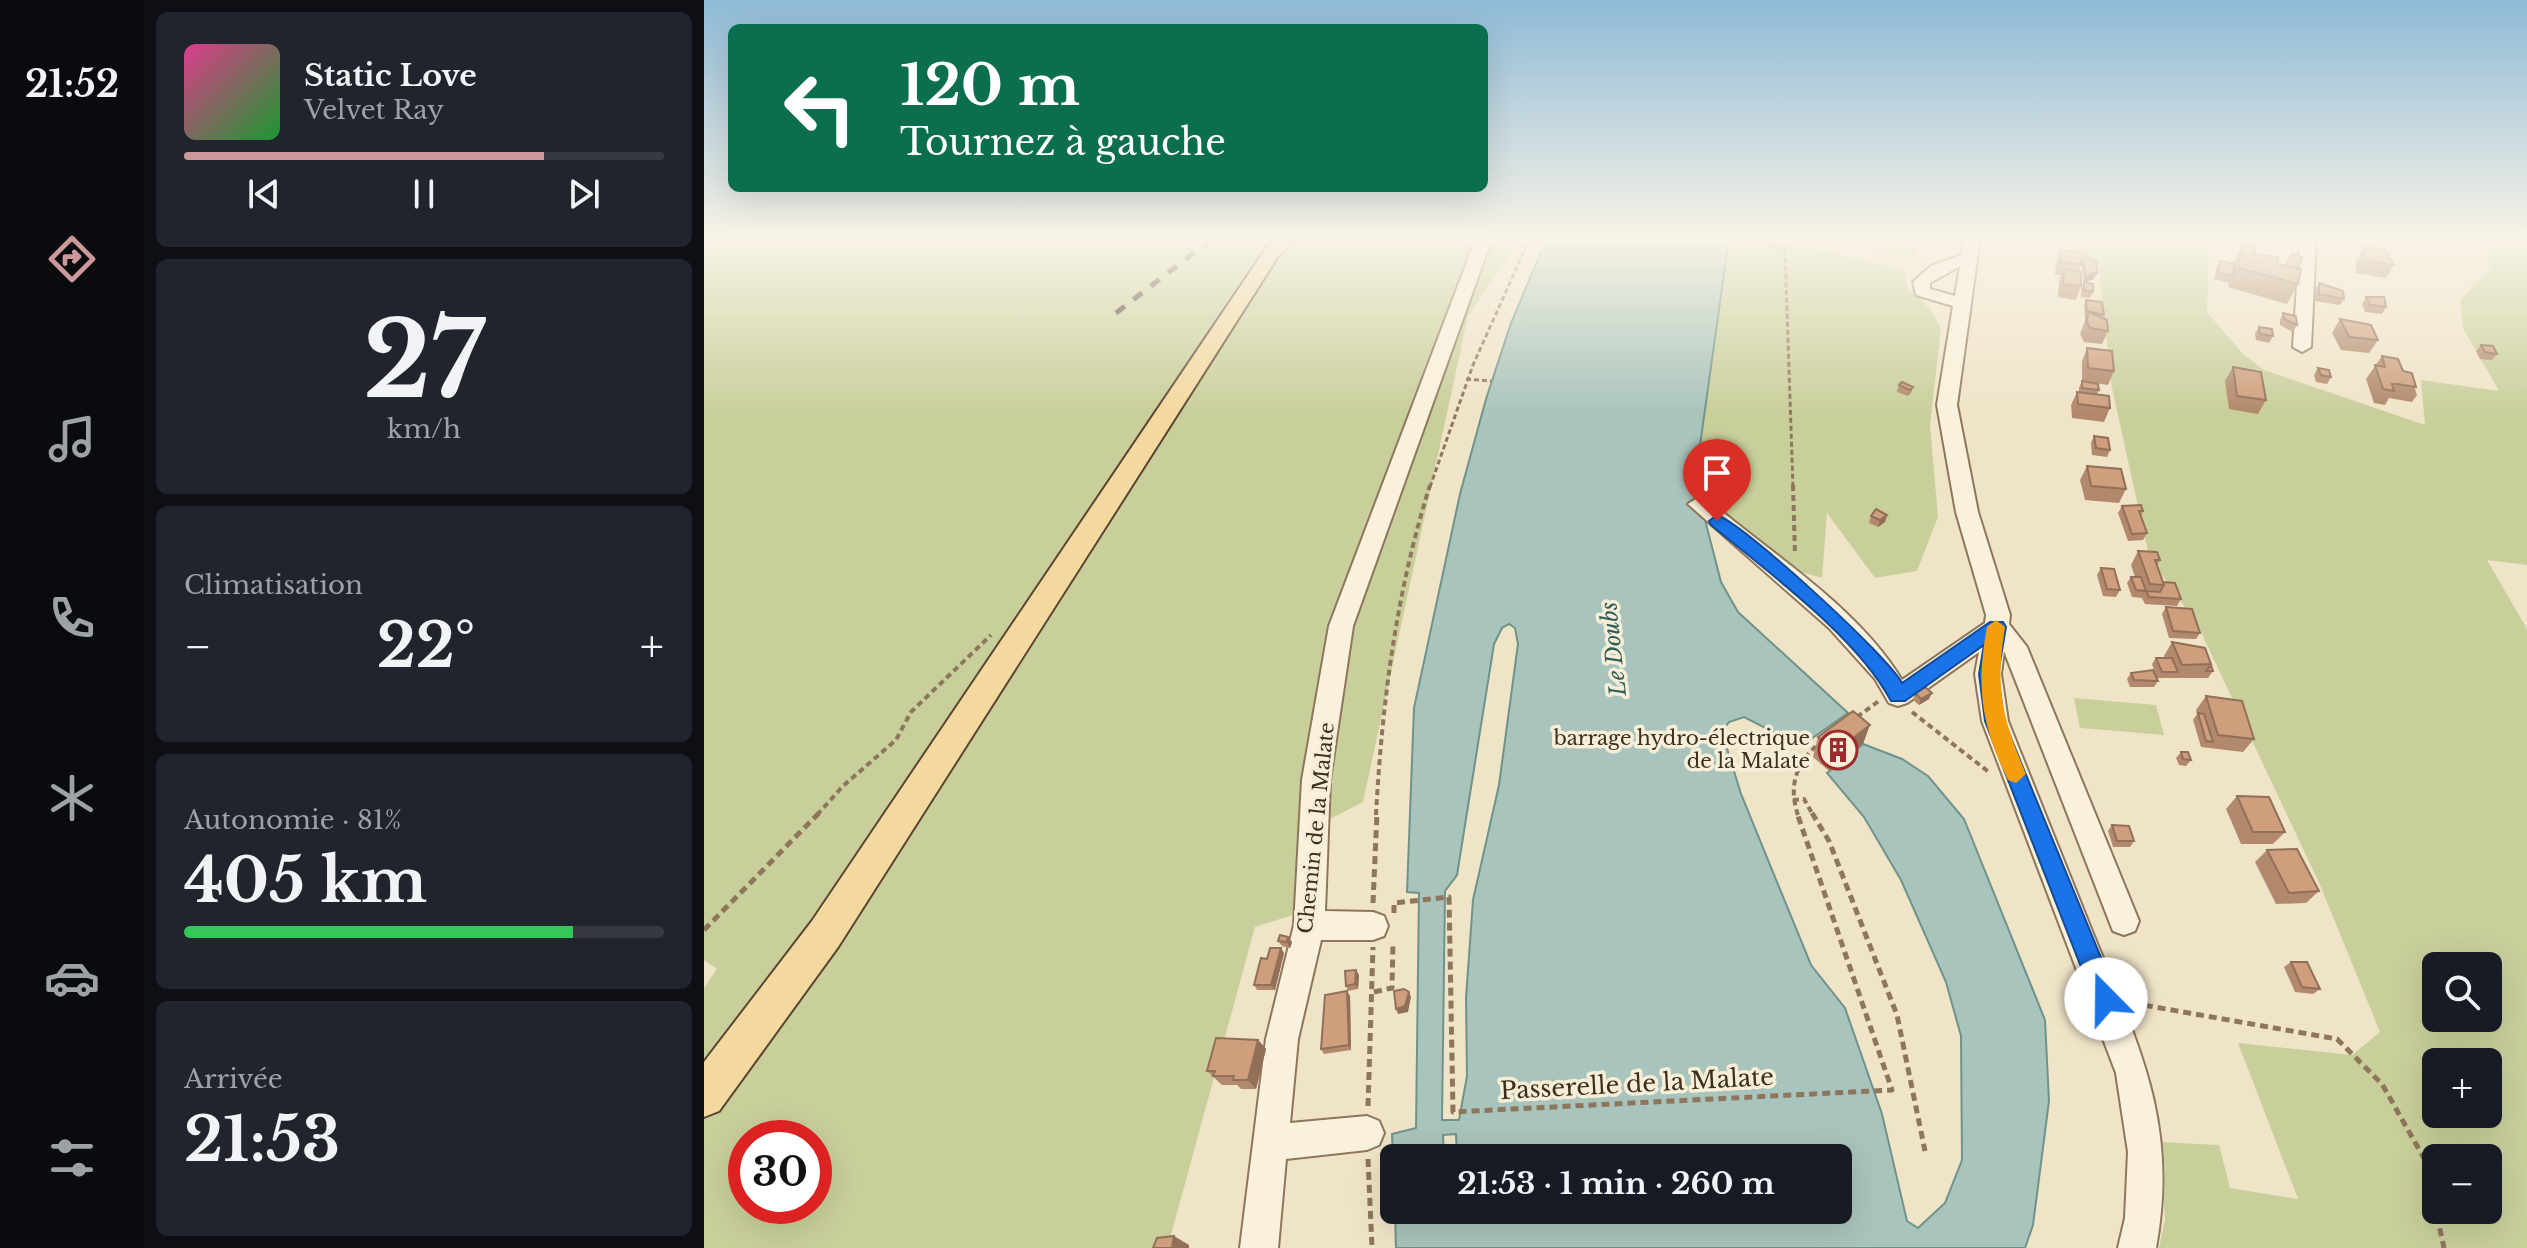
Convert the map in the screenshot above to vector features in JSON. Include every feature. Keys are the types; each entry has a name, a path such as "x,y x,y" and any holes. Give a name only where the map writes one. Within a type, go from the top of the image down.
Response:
{"main road":[{"path":"704,1096 825,934 1242,296"}],"street":[{"name":"Chemin de la Malate","path":"1259,1248 1282,1039 1309,925 1316,780 1341,626 1463,296"},
{"path":"1932,296 1963,303"},
{"path":"1964,296 1947,405 1967,512 1998,615 1988,674 1995,721 2133,1073 2146,1152 2143,1218 2137,1248"},
{"path":"2302,347 2305,296"},
{"path":"1699,504 1798,588 1866,652 1891,681 1898,696 1997,627"},
{"path":"1997,627 2015,647 2124,921"},
{"path":"1309,925 1386,925"},
{"path":"1269,1143 1367,1133"}],"path":[{"path":"1374,992 1392,988 1386,925 1383,712 1403,587 1466,379 1504,296"},
{"path":"1786,296 1791,492 1798,588"},
{"path":"1466,379 1491,381"},
{"path":"704,930 781,855 843,786 896,740 911,712 959,662 996,632"},
{"path":"1847,724 1881,700 1898,696 1911,711 1991,773"},
{"path":"1823,741 1800,757 1794,769 1793,800 1804,799 1829,841 1870,941 1897,1015 1925,1151"},
{"name":"Passerelle de la Malate","path":"1386,925 1394,903 1449,897 1453,1112 1892,1090 1793,800"},
{"path":"1372,1248 1367,1133 1374,992 1386,925"},
{"path":"2106,999 2337,1039 2382,1084 2425,1160 2444,1248"}],"green space":[{"path":"704,296 1482,296 1468,316 1363,802 1299,835 1293,915 1255,927 1171,1235 1161,1248 704,1248 704,988 717,969 704,960"},
{"path":"1721,296 1917,296 1931,310 1941,329 1930,425 1938,517 1917,571 1875,578 1827,513 1822,578 1774,564 1695,482"},
{"path":"2102,296 2208,296 2207,312 2242,353 2264,370 2425,425 2421,380 2499,391 2463,328 2460,300 2464,296 2527,296 2527,565 2487,560 2527,629 2527,1248 2159,1248 2165,1220 2159,1142 2219,1145 2230,1188 2298,1199 2238,1043 2352,1055 2380,1032 2320,885 2199,628 2149,556 2112,388"},
{"path":"2074,698 2156,705 2164,735 2080,728"}],"water":[{"name":"Le Doubs","path":"1522,296 1721,296 1695,481 1721,582 1738,612 1848,713 1801,746 1744,717 1729,722 1722,732 1741,794 1811,965 1845,1008 1882,1114 1907,1221 1918,1228 1945,1203 1962,1160 1961,1036 1946,982 1901,880 1864,817 1827,773 1863,744 1902,759 1928,776 1964,819 2045,1020 2049,1101 2033,1225 2025,1248 1396,1248 1395,1224 1852,1224 1852,1144 1456,1144 1456,1134 1443,1135 1443,1144 1392,1144 1392,1134 1416,1128 1419,893 1407,892 1414,708 1460,494 1486,399","holes":["1509,624 1515,628 1518,644 1499,785 1473,900 1466,998 1467,1076 1459,1120 1442,1120 1445,891 1457,875 1494,644 1502,628"]}],"building":[{"path":"2366,297 2384,297 2386,307 2370,305"},
{"path":"2086,300 2102,302 2104,315 2087,311"},
{"path":"2089,312 2107,320 2108,331 2090,328 2086,321"},
{"path":"2283,313 2296,316 2297,325 2284,319"},
{"path":"2340,319 2371,325 2378,340 2349,337"},
{"path":"2259,327 2272,329 2273,336 2260,334"},
{"path":"2481,345 2493,346 2497,354 2485,352"},
{"path":"2087,348 2112,351 2114,371 2088,368"},
{"path":"2382,356 2398,359 2403,371 2412,373 2416,387 2392,384 2394,391 2383,389 2375,365 2385,367"},
{"path":"2233,367 2261,372 2266,400 2237,396"},
{"path":"2318,368 2329,370 2331,377 2321,375"},
{"path":"2082,381 2098,384 2099,390 2082,388"},
{"path":"1902,382 1913,387 1910,390 1899,385"},
{"path":"2077,392 2109,396 2110,408 2078,404"},
{"path":"2094,436 2108,438 2110,450 2096,448"},
{"path":"2087,466 2121,469 2126,489 2091,486"},
{"path":"2141,505 2143,511 2139,511 2147,533 2132,534 2122,506"},
{"path":"1876,509 1887,515 1880,520 1871,516"},
{"path":"2138,551 2157,552 2160,560 2155,560 2164,585 2150,584"},
{"path":"2101,568 2114,569 2120,590 2107,589"},
{"path":"2131,577 2141,577 2146,591 2136,590"},
{"path":"2163,582 2175,583 2181,599 2149,597 2146,591 2160,592"},
{"path":"2166,607 2192,609 2200,633 2173,631"},
{"path":"2172,642 2205,648 2211,664 2182,665"},
{"path":"2156,658 2172,658 2178,672 2162,672"},
{"path":"2153,670 2158,681 2134,680 2131,673"},
{"path":"1925,687 1932,693 1921,699 1915,693"},
{"path":"2206,696 2242,701 2254,739 2218,735"},
{"path":"1853,711 1870,725 1835,752 1818,737"},
{"path":"2198,713 2204,714 2213,742 2206,741"},
{"path":"2181,752 2188,752 2191,760 2183,759"},
{"path":"2237,796 2269,797 2285,832 2253,832"},
{"path":"2112,825 2129,826 2134,841 2117,841"},
{"path":"2297,849 2319,891 2289,893 2267,850"},
{"path":"1280,935 1288,937 1287,942 1278,941"},
{"path":"1270,948 1281,948 1271,985 1254,985 1261,958 1267,959"},
{"path":"2291,962 2307,962 2320,989 2302,987"},
{"path":"1356,970 1355,984 1346,986 1345,971"},
{"path":"1404,989 1409,992 1405,1006 1396,1009 1394,991"},
{"path":"1347,991 1349,1045 1321,1049 1325,995"},
{"path":"1216,1038 1258,1040 1248,1080 1213,1076 1215,1071 1207,1071"},
{"path":"1174,1236 1172,1248 1153,1248 1157,1238"}],"railway":[{"path":"1116,313 1138,296"}],"slow traffic":[{"path":"1996,627 1988,674 1995,721 2016,774"}],"place":[{"name":"barrage hydro-électrique de la Malate","path":"1838,750"}],"route":[{"path":"1717,521 1798,588 1866,652 1891,681 1898,696 1997,627 1988,674 1995,721 2106,999"}]}
